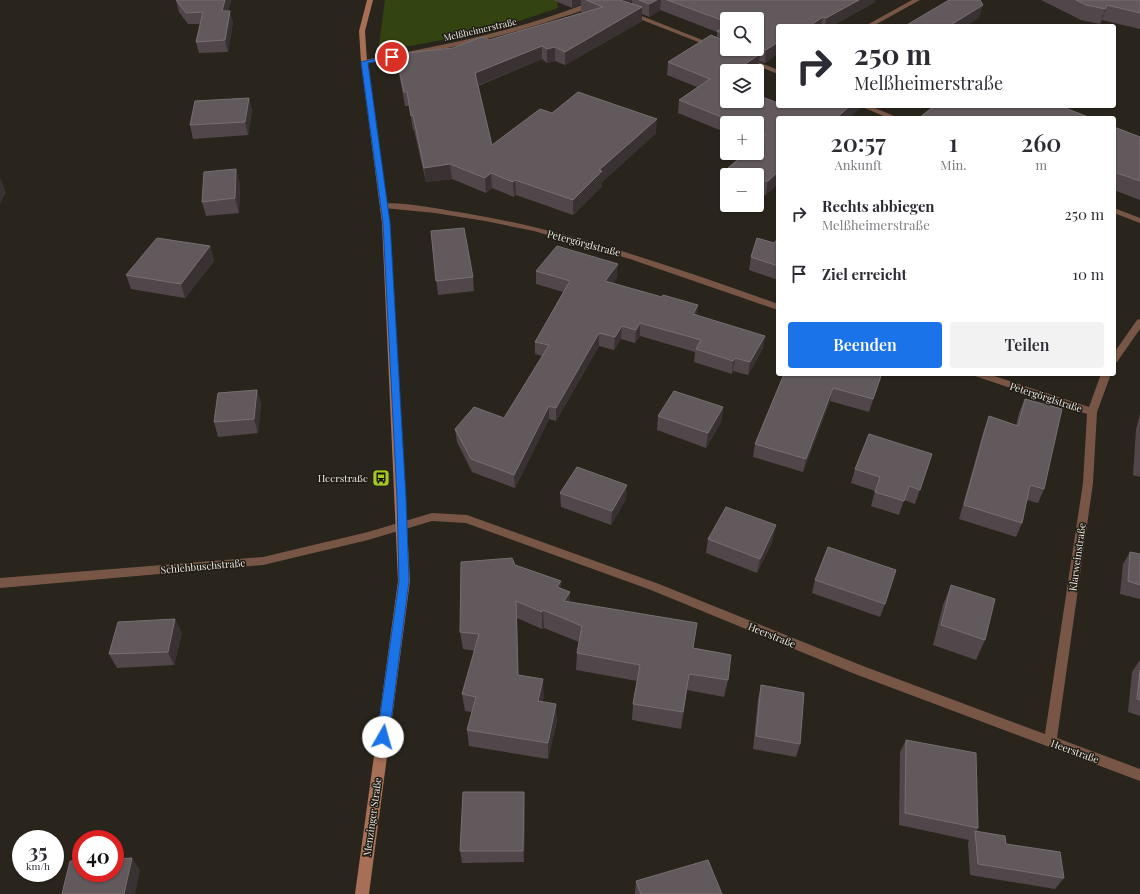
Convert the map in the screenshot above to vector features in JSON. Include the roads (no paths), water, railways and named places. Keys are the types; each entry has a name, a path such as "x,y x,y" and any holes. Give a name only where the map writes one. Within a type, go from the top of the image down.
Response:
{"street":[{"name":"Menzinger Straße","path":"362,894 404,581 401,490 386,223 364,62 362,31 370,0"},
{"path":"872,24 917,0"},
{"name":"Melßheimerstraße","path":"364,62 495,36 563,15 597,2"},
{"path":"625,8 720,49"},
{"path":"739,56 776,71"},
{"path":"869,108 890,116"},
{"name":"Petergörglstraße","path":"384,206 420,208 502,222 548,233 631,256 776,306"},
{"path":"1116,211 1140,221"},
{"path":"1116,357 1140,322"},
{"name":"Petergörglstraße","path":"984,376 1092,412"},
{"name":"Klarweinstraße","path":"1050,742 1088,483 1092,412 1105,376"},
{"name":"Heerstraße","path":"401,525 432,517 467,519 656,587 859,670 1140,775"},
{"name":"Schlehbuschstraße","path":"0,583 263,561 368,536 401,525"}],"place":[{"name":"Heerstraße","path":"381,478"}]}
